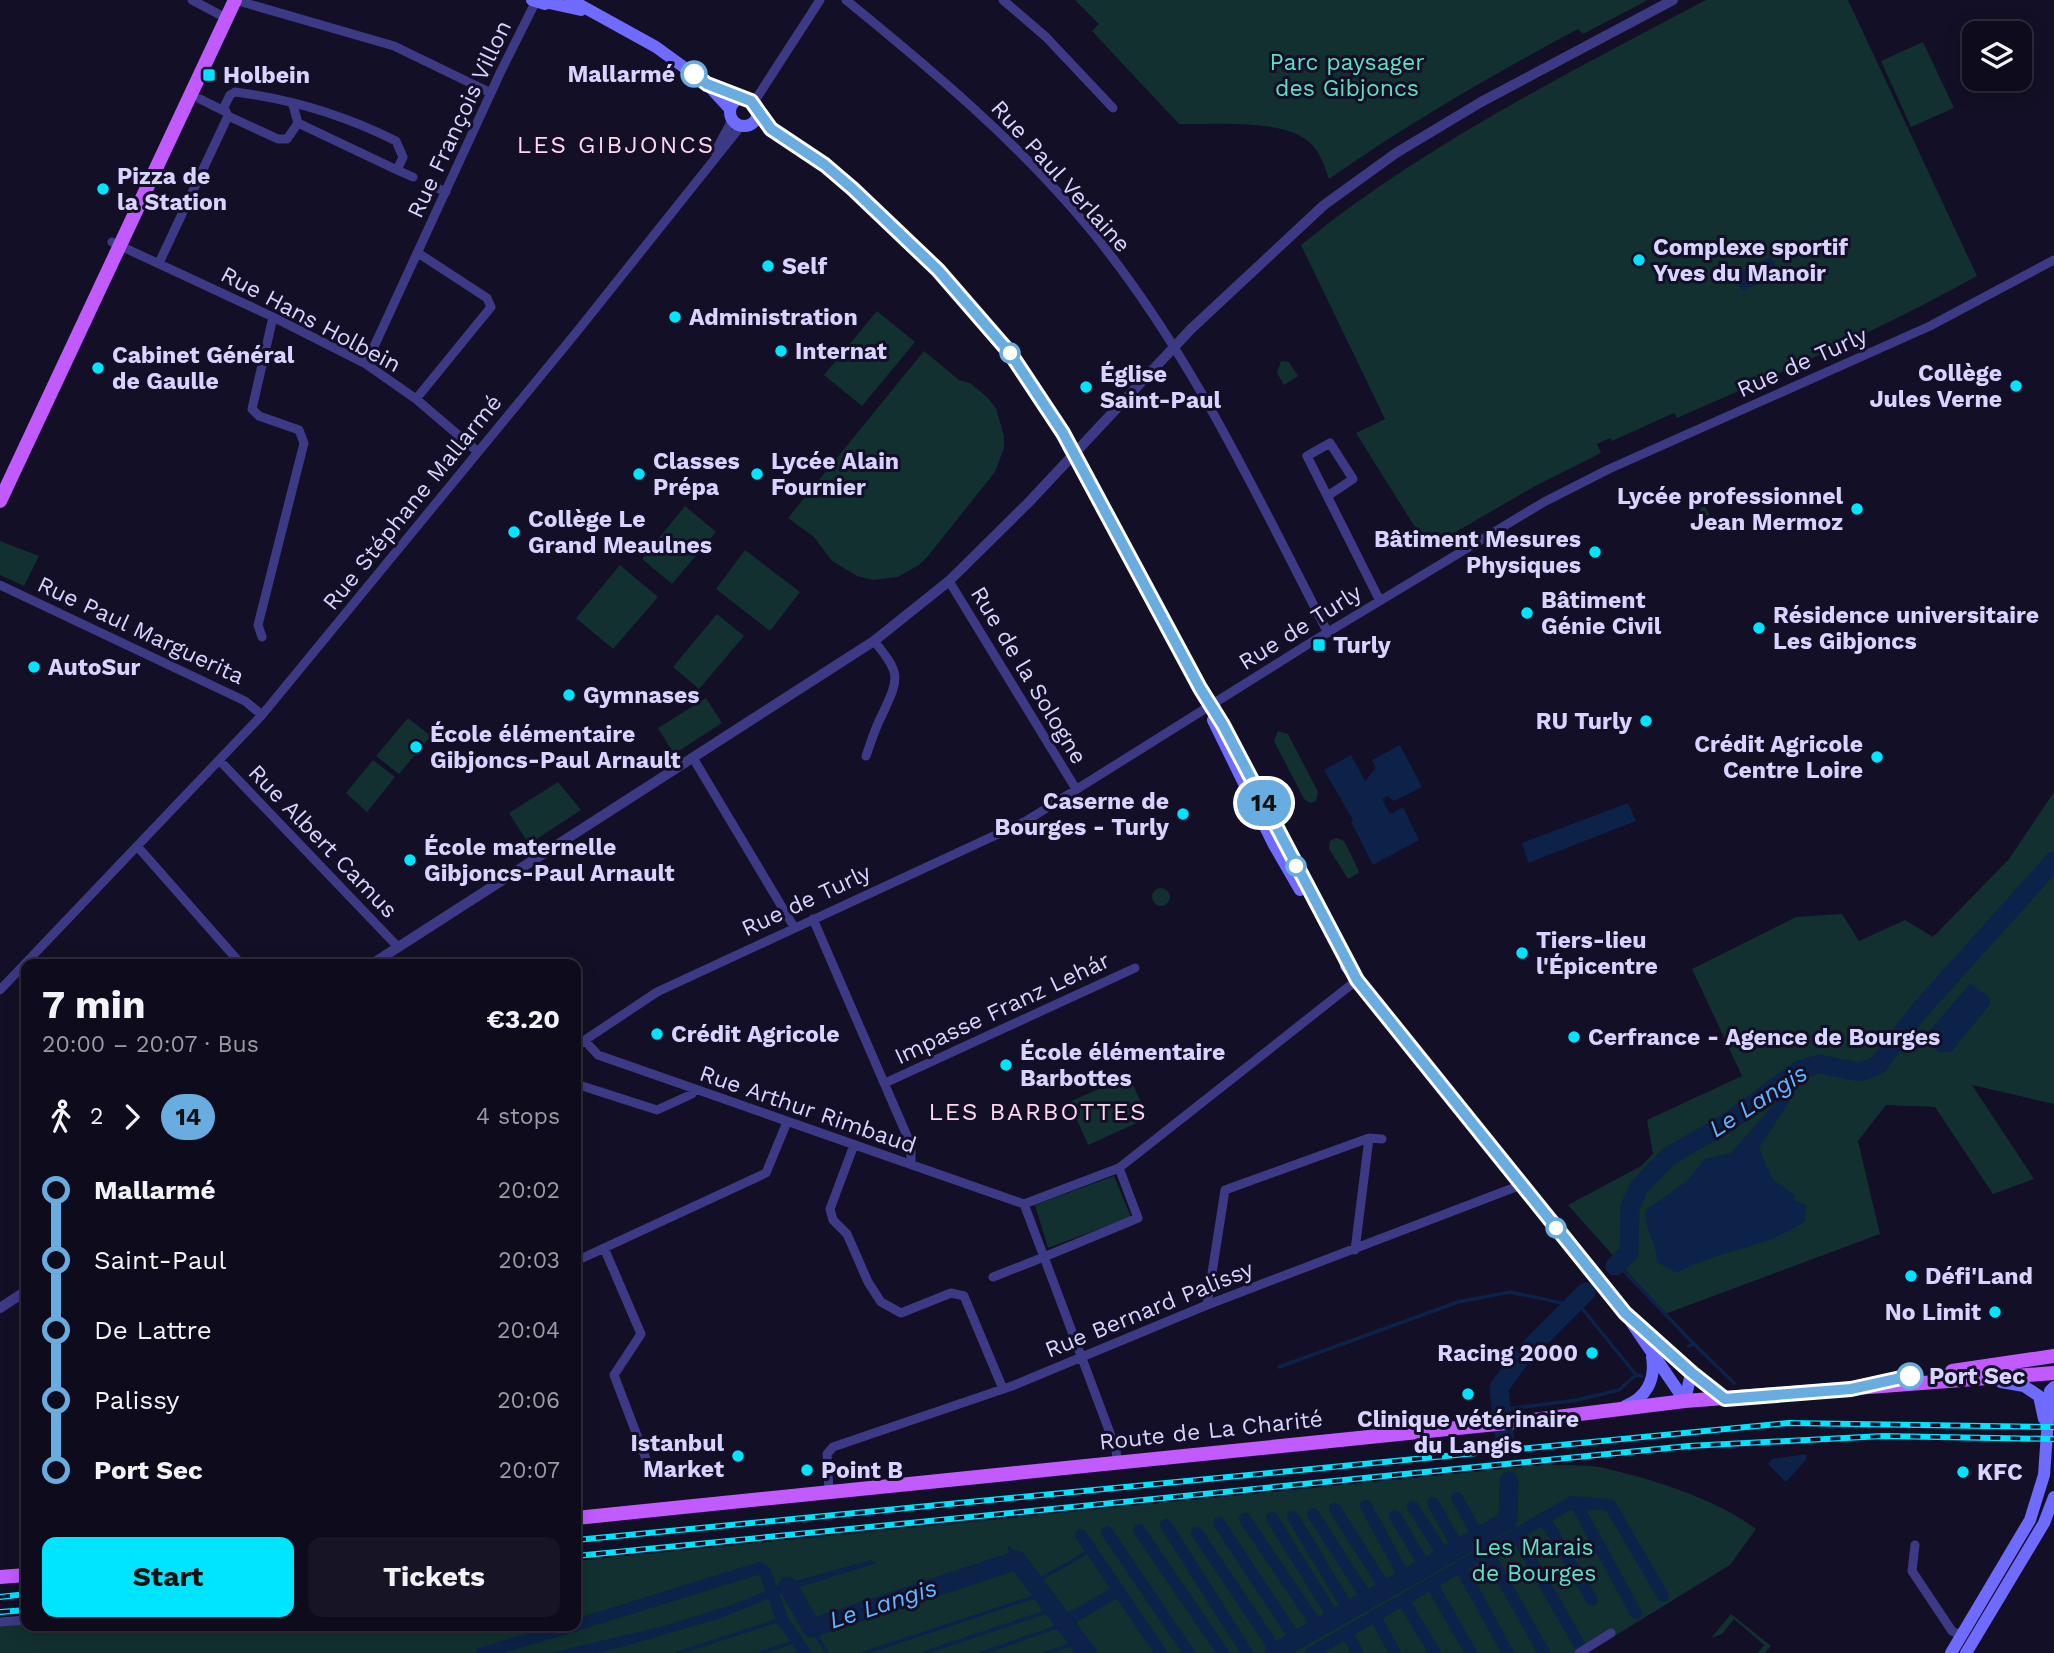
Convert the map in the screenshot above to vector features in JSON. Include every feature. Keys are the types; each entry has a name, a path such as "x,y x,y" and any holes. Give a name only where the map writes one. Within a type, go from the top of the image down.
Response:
{"main road":[{"path":"0,501 223,10 235,0"},
{"path":"571,0 585,10 632,32 825,165 938,270 1010,353 1074,453 1209,706 1223,725 1354,975 1625,1313 1685,1401"},
{"path":"534,1 585,10"},
{"path":"0,480 116,243"},
{"path":"1625,1313 1725,1399"},
{"path":"1617,1409 1639,1399 1649,1387 1654,1370 1652,1353"},
{"name":"Route de La Charité","path":"1851,1389 1883,1380 2054,1356"},
{"path":"1951,1653 2030,1520 2044,1475 2052,1379 2021,1360"},
{"path":"1685,1401 1692,1373"},
{"name":"Route de La Charité","path":"581,1517 1517,1422 1685,1401 2052,1379"},
{"path":"1851,1389 1879,1391 2010,1381 2024,1386 2039,1396 2045,1413 2044,1475"},
{"path":"1966,1653 2045,1524 2054,1497"},
{"path":"0,1577 21,1575"}],"street":[{"path":"191,0 223,10"},
{"path":"235,0 394,46 491,93"},
{"name":"Rue Stéphane Mallarmé","path":"29,959 262,715 705,172 820,0"},
{"name":"Rue Paul Verlaine","path":"846,0 1010,141 1089,228 1174,345 1219,423 1328,632"},
{"path":"1003,0 1033,24 1113,108"},
{"path":"380,959 874,641 949,581 1074,453 1174,345 1324,205 1396,153 1481,102 1673,0"},
{"name":"Rue François Villon","path":"366,364 534,1"},
{"path":"159,263 226,114 229,95 235,92 352,120 396,141 403,152 397,170"},
{"path":"200,99 283,140 291,136 298,123 293,105"},
{"path":"298,123 413,177"},
{"path":"428,184 446,192"},
{"name":"Rue Hans Holbein","path":"116,243 366,364 416,399 478,452"},
{"name":"Rue François Villon","path":"416,399 491,306 487,298 418,253"},
{"name":"Rue de Turly","path":"581,1042 657,992 1026,821 1328,632 1544,502 1609,469 1930,326 2054,260"},
{"path":"262,636 258,625 304,443 299,430 259,416 253,409 273,317"},
{"path":"1329,495 1353,479 1330,443 1307,456 1329,495 1380,601"},
{"name":"Rue de la Sologne","path":"949,581 1076,789"},
{"name":"Rue Paul Marguerita","path":"0,585 245,701 262,715"},
{"path":"866,756 881,716 895,690 896,679 892,667 874,641"},
{"path":"693,758 794,927"},
{"name":"Rue Albert Camus","path":"220,761 398,947"},
{"path":"137,846 237,959"},
{"path":"813,919 911,1144 911,1164"},
{"name":"Rue Stéphane Mallarmé","path":"0,990 21,968"},
{"name":"Impasse Franz Lehár","path":"885,1083 1135,968"},
{"path":"1117,1462 1116,1449 1024,1204 1119,1168 1354,975"},
{"name":"Rue Arthur Rimbaud","path":"581,1044 598,1055 693,1090 1024,1204"},
{"path":"581,1086 657,1110 692,1094 693,1090"},
{"path":"581,1259 766,1173 787,1122"},
{"path":"1355,1250 1369,1138"},
{"path":"1207,1305 1225,1190 1369,1138 1382,1139"},
{"path":"854,1145 830,1209 833,1220 847,1234 868,1282 881,1302 901,1313 951,1293 964,1296 1003,1389"},
{"path":"993,1277 1138,1218 1119,1168"},
{"name":"Rue Bernard Palissy","path":"828,1491 827,1454 833,1447 1003,1389 1207,1305 1521,1185"},
{"path":"604,1248 641,1334 614,1375 646,1459"},
{"path":"0,1308 21,1295"},
{"path":"1915,1545 1912,1571 1952,1631 1960,1635"},
{"path":"0,1622 21,1620"},
{"path":"1578,1653 1611,1633"}],"green space":[{"name":"Parc paysager des Gibjoncs","path":"1075,0 1648,0 1583,34 1578,29 1514,64 1420,119 1329,179 1316,149 1296,134 1246,124 1179,124 1092,31 1099,24"},
{"name":"Complexe sportif Yves du Manoir","path":"1706,0 1848,0 1977,276 1866,333 1753,385 1677,418 1674,413 1612,441 1610,438 1597,444 1601,453 1537,485 1428,548 1356,433 1385,419 1301,245 1396,175 1446,143"},
{"path":"1923,42 1954,108 1911,127 1881,61"},
{"path":"877,311 915,342 862,406 824,375"},
{"path":"924,351 959,380 970,383 987,397 996,408 1004,436 1004,448 995,472 919,565 898,577 873,580 857,576 832,561 814,537 788,518"},
{"path":"1281,361 1289,362 1298,376 1284,385 1277,373"},
{"path":"685,506 716,532 672,584 642,559"},
{"path":"1705,506 1710,523 1692,533 1701,507"},
{"path":"0,541 39,556 24,586 0,575"},
{"path":"745,550 800,592 770,631 716,589"},
{"path":"620,565 658,597 613,649 576,618"},
{"path":"717,614 744,636 699,689 673,667"},
{"path":"706,698 722,723 674,754 658,728"},
{"path":"408,718 431,736 399,774 376,756"},
{"path":"1278,731 1288,734 1318,792 1316,801 1310,803 1304,799 1274,741"},
{"path":"373,760 395,777 367,812 346,793"},
{"path":"558,782 581,810 529,844 509,813"},
{"path":"2054,792 2054,1104 1972,1085 2034,1179 1993,1194 1935,1107 1886,1105 1858,1141 1880,1234 1665,1314 1568,1205 1641,1166 1653,1154 1647,1120 1742,1076 1692,969 1796,917 1842,914 1859,941 1905,920 1933,937 2009,859"},
{"path":"1336,838 1344,841 1358,869 1359,873 1348,879 1329,849 1330,841"},
{"path":"1157,888 1165,888 1170,897 1168,904 1157,906 1152,901 1152,893"},
{"path":"1129,1076 1148,1118 1088,1145 1069,1102"},
{"path":"1114,1176 1131,1217 1048,1248 1035,1205"},
{"name":"Les Marais de Bourges","path":"1544,1465 1597,1467 1643,1478 1703,1499 1756,1529 1730,1565 1587,1653 0,1653 0,1626 21,1624 21,1631 581,1631 581,1561"},
{"path":"1731,1614 1771,1646 1765,1653 1758,1653 1764,1645 1734,1619 1722,1634 1711,1638"}],"water":[{"path":"1771,257 1779,274 1742,291 1734,275"},
{"path":"1400,745 1422,787 1394,801 1387,796 1382,799 1390,814 1403,807 1419,840 1373,865 1351,822 1353,820 1324,770 1351,755 1365,781 1376,768 1372,760"},
{"path":"1628,803 1636,821 1528,863 1522,843"},
{"path":"1970,984 1988,996 1991,1003 1951,1052 1939,1052 1927,1041 1929,1031"},
{"path":"1784,1093 1789,1102 1759,1148 1773,1180 1795,1195 1794,1200 1806,1205 1805,1221 1775,1237 1692,1265 1677,1273 1657,1262 1646,1210 1687,1181 1705,1159 1731,1153"},
{"path":"1806,1454 1807,1459 1786,1482 1768,1464 1772,1459"},
{"path":"871,1560 877,1563 790,1590 721,1618 622,1647 596,1653 550,1653 660,1627 735,1604 780,1585"}],"waterway":[{"name":"Le Langis","path":"1615,1266 1629,1253 1630,1207 1639,1187 1669,1156 1727,1123 1799,1070 1819,1064 1860,1072 1878,1065 1919,1011 2054,861"},
{"path":"1617,1264 1694,1344 1689,1346"},
{"path":"1279,1367 1458,1302 1510,1292 1581,1307 1636,1375"},
{"name":"Le Langis","path":"1505,1442 1499,1388 1521,1357 1586,1292"},
{"path":"1694,1344 1734,1383"},
{"path":"1500,1410 1577,1400 1619,1390 1636,1375 1642,1376"},
{"name":"Le Langis","path":"1274,1653 1508,1520 1509,1481"},
{"path":"1457,1498 1544,1653"},
{"path":"1311,1653 1572,1502 1610,1505 1663,1596"},
{"path":"1575,1502 1636,1613"},
{"path":"1433,1503 1459,1549"},
{"path":"1366,1506 1406,1580"},
{"path":"1413,1507 1445,1557"},
{"path":"1335,1509 1387,1591"},
{"path":"1313,1514 1369,1601"},
{"path":"1395,1516 1426,1568"},
{"path":"1293,1517 1350,1612"},
{"path":"1272,1518 1336,1621"},
{"path":"1544,1518 1592,1600"},
{"path":"1245,1519 1320,1630"},
{"path":"1219,1523 1297,1641"},
{"path":"1166,1525 1247,1653"},
{"path":"1139,1530 1223,1653"},
{"path":"1107,1532 1189,1653"},
{"path":"1197,1533 1277,1652"},
{"path":"1516,1534 1579,1644"},
{"path":"1081,1535 1161,1653"},
{"path":"1009,1548 1017,1560"},
{"path":"1034,1583 1091,1550"},
{"name":"Le Langis","path":"788,1586 812,1628 1017,1560 1087,1653"},
{"path":"1460,1566 1508,1653"},
{"path":"581,1623 760,1568 765,1572 782,1619 805,1653"},
{"path":"1431,1583 1471,1653"},
{"path":"1065,1622 1119,1590"},
{"path":"864,1653 1043,1594"},
{"path":"1403,1600 1435,1653"},
{"path":"924,1653 1055,1609"},
{"path":"1375,1616 1395,1653"},
{"path":"678,1653 782,1619"},
{"path":"982,1653 1066,1624"},
{"path":"812,1628 827,1653"},
{"path":"482,1653 557,1631"},
{"path":"1346,1632 1358,1653"},
{"path":"759,1653 797,1641"},
{"path":"1046,1653 1080,1642"}],"railway":[{"path":"581,1540 1788,1423 2054,1427"},
{"path":"581,1556 1688,1446 1883,1436 2054,1439"},
{"path":"0,1597 21,1595"},
{"path":"0,1612 21,1610"}],"bus line":[{"name":"14","path":"694,74 707,84 751,101 771,129 825,165 853,189 938,270 1010,353 1063,433 1209,706 1223,725 1357,980 1625,1313 1725,1399 1851,1389 1910,1376"}],"place":[{"name":"Mallarmé","path":"694,74"},
{"name":"Holbein","path":"209,75"},
{"name":"Pizza de la Station","path":"103,189"},
{"name":"Complexe sportif Yves du Manoir","path":"1639,260"},
{"name":"Self","path":"768,266"},
{"name":"Administration","path":"675,317"},
{"name":"Internat","path":"781,351"},
{"name":"Cabinet Général de Gaulle","path":"98,368"},
{"name":"Collège Jules Verne","path":"2016,386"},
{"name":"Église Saint-Paul","path":"1086,387"},
{"name":"Classes Prépa","path":"639,474"},
{"name":"Lycée Alain Fournier","path":"757,474"},
{"name":"Lycée professionnel Jean Mermoz","path":"1857,509"},
{"name":"Collège Le Grand Meaulnes","path":"514,532"},
{"name":"Bâtiment Mesures Physiques","path":"1595,552"},
{"name":"Bâtiment Génie Civil","path":"1527,613"},
{"name":"Résidence universitaire Les Gibjoncs","path":"1759,628"},
{"name":"Turly","path":"1319,645"},
{"name":"AutoSur","path":"34,667"},
{"name":"Gymnases","path":"569,695"},
{"name":"RU Turly","path":"1646,721"},
{"name":"École élémentaire Gibjoncs-Paul Arnault","path":"416,747"},
{"name":"Crédit Agricole Centre Loire","path":"1877,757"},
{"name":"Caserne de Bourges - Turly","path":"1183,814"},
{"name":"École maternelle Gibjoncs-Paul Arnault","path":"410,860"},
{"name":"Tiers-lieu l'Épicentre","path":"1522,953"},
{"name":"Crédit Agricole","path":"657,1034"},
{"name":"Cerfrance - Agence de Bourges","path":"1574,1037"},
{"name":"École élémentaire Barbottes","path":"1006,1065"},
{"name":"Défi'Land","path":"1911,1276"},
{"name":"No Limit","path":"1995,1312"},
{"name":"Racing 2000","path":"1592,1353"},
{"name":"Port Sec","path":"1910,1376"},
{"name":"Clinique vétérinaire du Langis","path":"1468,1394"},
{"name":"Istanbul Market","path":"738,1456"},
{"name":"Point B","path":"807,1470"},
{"name":"KFC","path":"1963,1472"}],"district":[{"name":"LES GIBJONCS","path":"616,145"},
{"name":"LES BARBOTTES","path":"1038,1112"}]}
